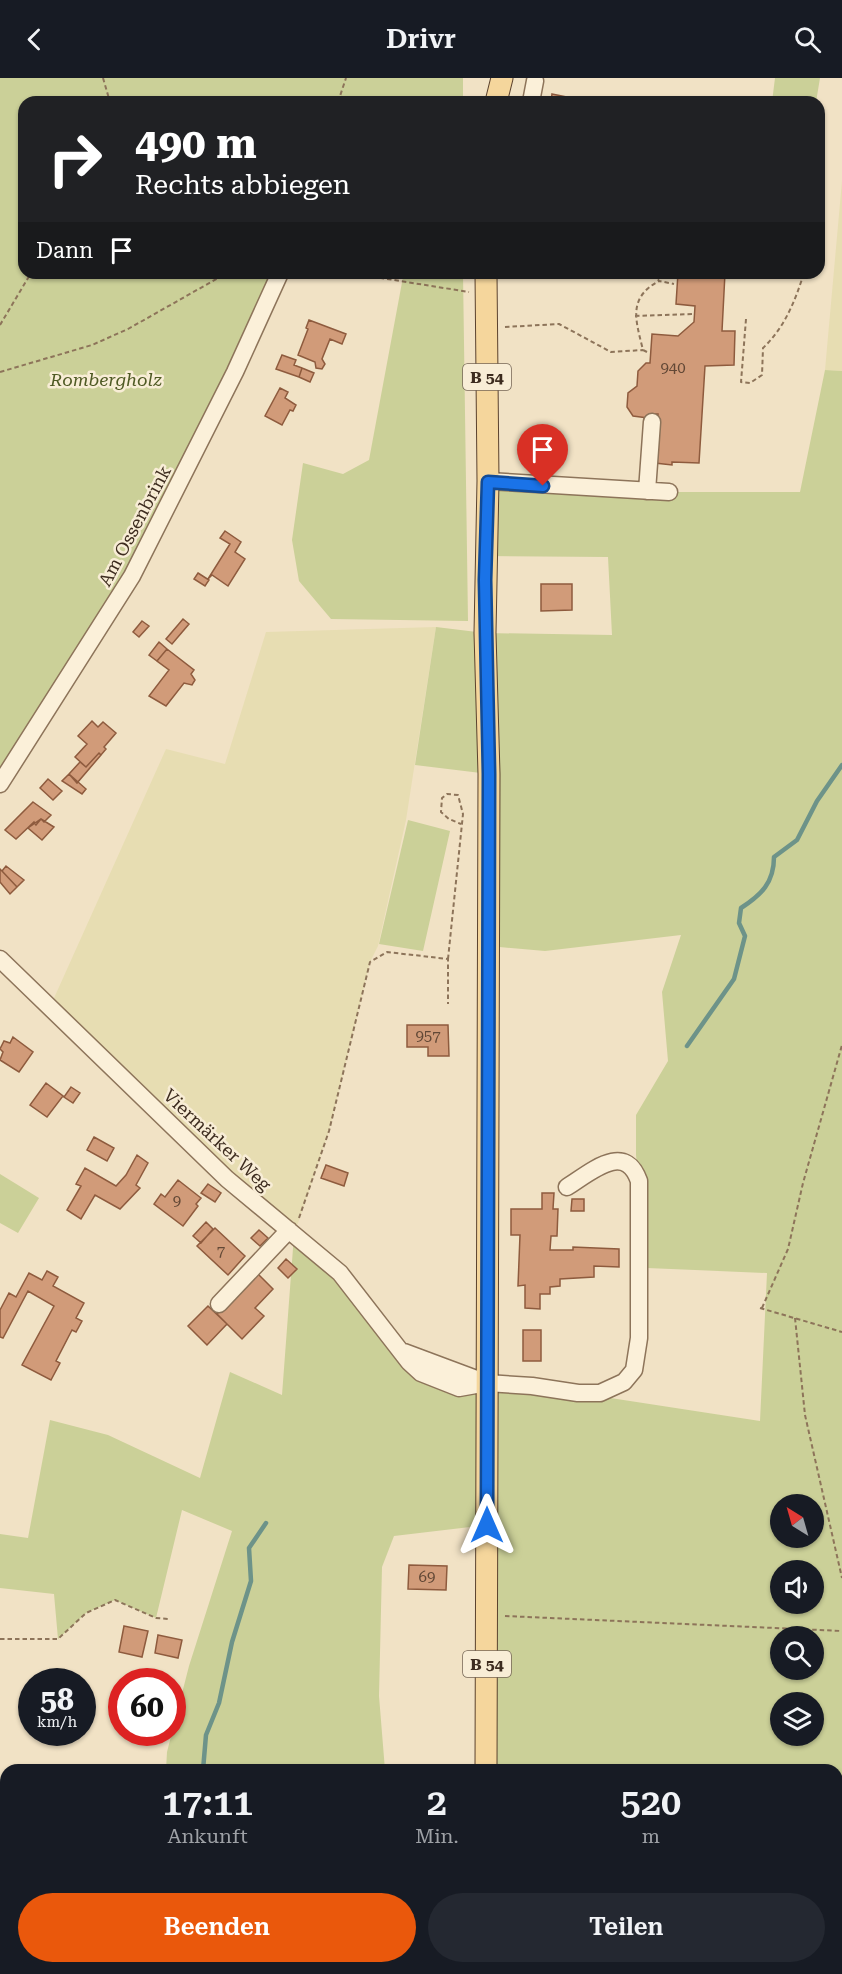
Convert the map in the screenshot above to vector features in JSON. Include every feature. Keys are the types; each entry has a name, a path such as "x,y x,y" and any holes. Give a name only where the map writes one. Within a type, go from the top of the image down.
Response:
{"main road":[{"path":"495,78 496,96"},
{"path":"498,96 502,78"},
{"name":"B 54","path":"486,279 488,482 485,580 489,774 486,1764"}],"street":[{"path":"532,96 535,81"},
{"name":"Am Ossenbrink","path":"0,784 132,576 230,382 277,279"},
{"path":"647,491 652,422"},
{"path":"488,482 669,492"},
{"name":"Viermärker Weg","path":"0,959 227,1179 340,1273 404,1352 409,1362 422,1373 445,1384 459,1388 487,1383 532,1386 578,1393 600,1393 614,1388 634,1370 644,1317 645,1286 639,1181 634,1167 625,1161 610,1161 567,1187"},
{"path":"219,1304 292,1233"}],"path":[{"path":"103,78 108,96"},
{"path":"340,96 346,78"},
{"path":"0,325 27,279"},
{"path":"0,372 92,345 128,329 216,279"},
{"path":"389,279 485,294"},
{"path":"746,319 741,382 750,383 762,375 763,348 777,333 789,313 802,279"},
{"path":"644,350 635,316 641,296 649,286 659,281 674,284"},
{"path":"635,316 693,314"},
{"path":"486,328 559,324 570,327 611,352 644,350 647,352"},
{"path":"448,1004 448,959 461,824 461,802 458,795 447,794 442,798 441,812 461,824"},
{"path":"292,1233 329,1131 370,962 387,952 448,959"},
{"path":"842,1045 802,1183 788,1249 761,1308 842,1332"},
{"path":"795,1318 805,1415 842,1578"},
{"path":"0,1639 58,1639 86,1613 116,1600 156,1617 168,1619"},
{"path":"487,1616 842,1630"}],"shaded area":[{"path":"842,181 842,371 825,370"},
{"path":"436,627 406,820 378,946 370,962 329,1131 294,1235 50,1007 166,749 225,764 266,632"}],"green space":[{"name":"Rombergholz","path":"0,78 463,78 463,96 18,96 18,279 270,279 203,422 127,567 72,662 0,768"},
{"path":"775,78 820,78 817,96 773,96"},
{"path":"403,279 463,279 468,621 331,619 299,581 292,540 303,463 343,474 369,460"},
{"path":"825,370 842,371 842,1764 486,1764 487,1525 394,1536 382,1567 379,1696 385,1764 166,1764 169,1746 186,1746 186,1678 232,1531 182,1510 156,1618 115,1600 86,1613 58,1639 54,1594 0,1588 0,1534 28,1538 50,1420 108,1435 200,1478 230,1372 282,1395 294,1235 340,1273 409,1362 578,1393 760,1421 767,1273 647,1268 636,1155 636,1115 668,1061 662,992 681,935 545,951 489,946 489,774 415,765 436,627 485,633 612,635 608,557 486,556 488,481 669,492 800,492"},
{"path":"408,820 450,831 423,951 379,944"},
{"path":"0,1174 39,1198 18,1233 0,1223"}],"building":[{"path":"678,279 725,279 722,331 735,331 734,365 705,366 699,463 672,462 672,465 655,463 658,414 653,414 648,418 633,416 627,407 628,393 637,386 638,371 646,363 650,363 652,334 678,336 694,322 695,306 676,304"},
{"path":"309,320 346,334 342,344 330,339 322,359 325,364 322,369 316,368 315,362 298,355"},
{"path":"282,355 296,360 294,365 302,368 299,377 276,369"},
{"path":"302,368 314,373 310,382 299,377"},
{"path":"280,388 288,392 285,398 296,405 293,411 290,410 282,425 265,416"},
{"path":"225,531 241,542 235,552 245,559 228,586 212,575 208,579 230,544 220,538"},
{"path":"198,573 209,580 205,586 194,579"},
{"path":"541,584 572,584 572,610 541,611"},
{"path":"183,619 189,624 172,644 166,639"},
{"path":"142,621 149,626 139,637 133,632"},
{"path":"159,642 167,649 157,661 149,655"},
{"path":"167,649 194,670 191,674 195,680 192,685 184,683 166,706 149,696 169,670 157,661"},
{"path":"92,721 98,727 103,722 116,733 104,747 106,749 101,755 99,753 86,767 75,757 87,744 78,736"},
{"path":"99,753 101,755 77,783 69,774 80,762 86,767"},
{"path":"69,774 86,789 82,794 62,781"},
{"path":"48,779 62,791 53,800 40,788"},
{"path":"33,802 51,815 44,822 41,819 36,825 34,822 16,839 5,830"},
{"path":"41,819 54,827 42,840 28,828"},
{"path":"6,866 24,880 17,887 2,871"},
{"path":"0,869 17,887 10,894 0,882"},
{"path":"407,1025 448,1025 449,1056 428,1056 428,1047 407,1047"},
{"path":"13,1037 33,1052 19,1072 0,1060 3,1052 0,1049 4,1041 10,1043"},
{"path":"46,1083 63,1096 47,1117 30,1105"},
{"path":"71,1087 80,1093 73,1103 64,1097"},
{"path":"94,1137 114,1148 107,1161 87,1150"},
{"path":"137,1155 148,1163 136,1185 140,1188 120,1209 95,1195 81,1219 67,1210 81,1186 76,1184 85,1168 116,1186 126,1175"},
{"path":"326,1165 348,1173 344,1186 321,1178"},
{"path":"178,1180 201,1198 196,1204 198,1206 183,1226 154,1204 161,1194 165,1197"},
{"path":"208,1184 221,1193 215,1202 201,1193"},
{"path":"542,1193 554,1193 553,1209 558,1209 557,1236 551,1236 550,1250 573,1250 573,1247 619,1249 619,1267 594,1266 594,1277 560,1279 560,1286 550,1287 550,1294 540,1294 540,1309 525,1308 525,1285 518,1286 520,1235 511,1235 511,1209 542,1209"},
{"path":"572,1199 584,1199 584,1211 571,1211"},
{"path":"206,1222 213,1229 201,1243 193,1236"},
{"path":"215,1228 245,1256 228,1275 197,1246"},
{"path":"259,1230 268,1238 260,1246 251,1238"},
{"path":"286,1259 297,1269 288,1278 278,1268"},
{"path":"47,1271 58,1277 53,1286 84,1303 76,1318 82,1321 76,1332 72,1330 56,1361 60,1363 51,1380 22,1365 54,1306 28,1291 3,1338 0,1337 0,1310 9,1293 16,1297 29,1273 42,1280"},
{"path":"257,1273 273,1289 255,1308 264,1316 242,1339 217,1314"},
{"path":"208,1306 227,1324 207,1345 188,1326"},
{"path":"523,1330 541,1330 541,1361 523,1361"},
{"path":"409,1565 447,1566 446,1590 408,1589"},
{"path":"124,1626 148,1631 142,1657 119,1652"},
{"path":"158,1635 182,1640 178,1658 155,1653"}],"waterway":[{"path":"687,1046 734,979 745,936 739,923 741,908 765,887 772,874 774,857 797,840 817,801 842,765"},
{"path":"204,1764 206,1735 219,1703 232,1642 251,1581 249,1548 266,1523"}],"route":[{"path":"487,1525 489,774 485,580 488,482 543,486"}]}
